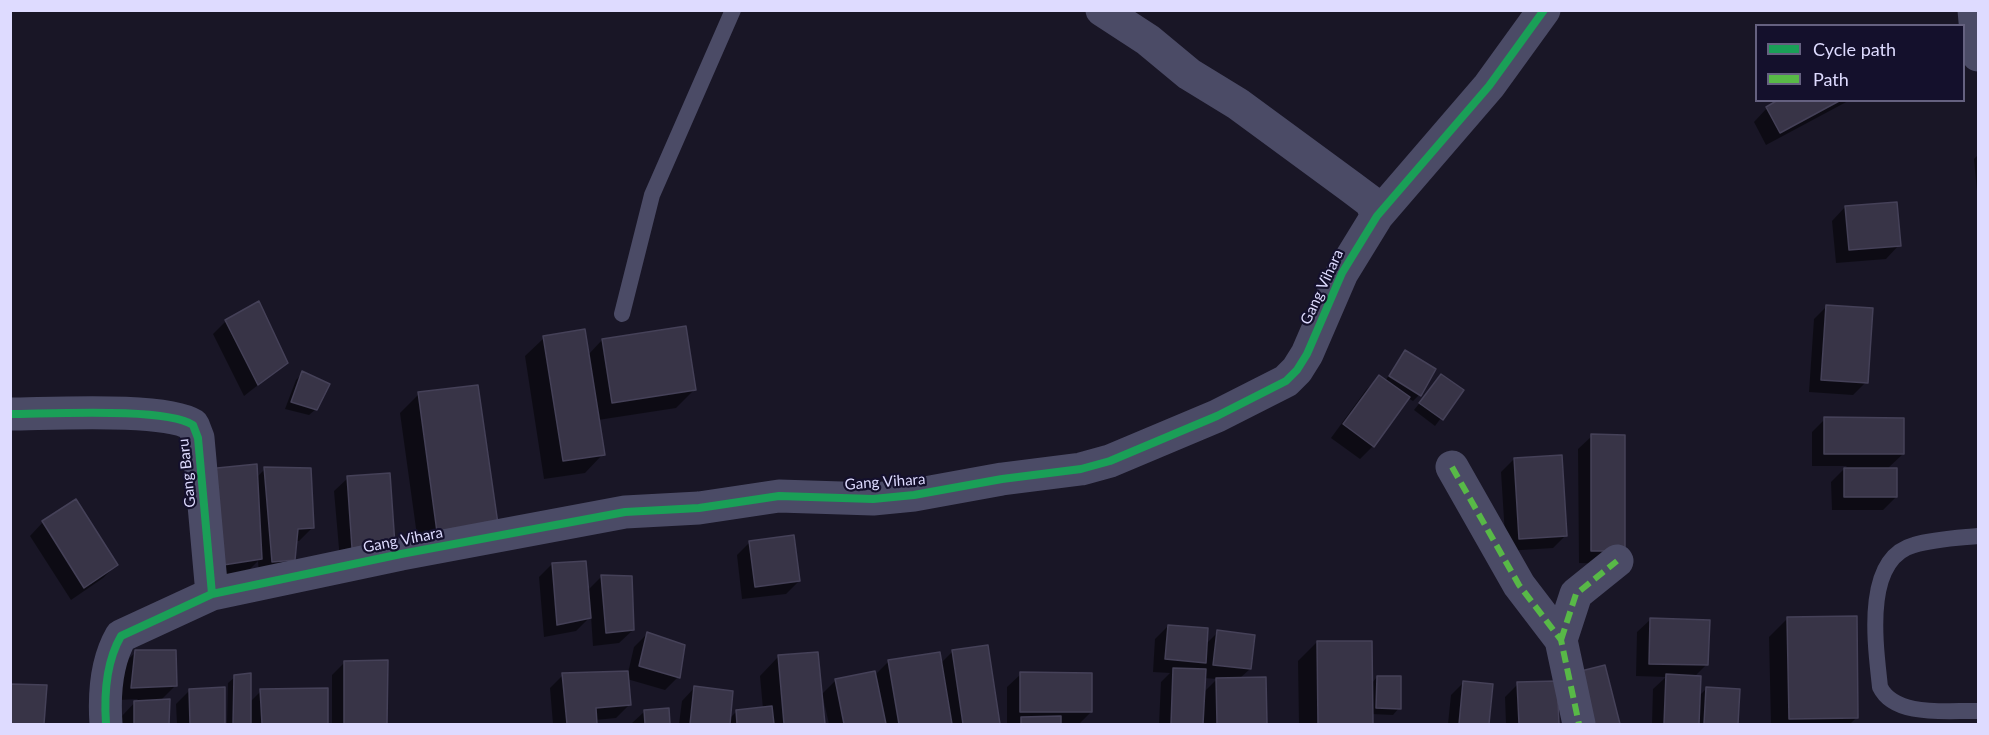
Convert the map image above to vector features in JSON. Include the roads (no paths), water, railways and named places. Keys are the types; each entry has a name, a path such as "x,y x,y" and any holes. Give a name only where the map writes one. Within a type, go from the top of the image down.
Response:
{"street":[{"path":"1102,10 1148,40 1189,74 1238,104 1351,187 1371,202 1377,216"},
{"name":"Gang Vihara","path":"106,724 105,702 111,660 121,636 212,594 401,554 625,512 699,508 779,496 873,499 914,495 1002,479 1081,469 1110,461 1216,416 1286,381 1307,354 1342,273 1377,216 1489,86 1544,10"},
{"path":"1974,10 1978,55"},
{"name":"Gang Baru","path":"10,414 143,414 183,420 193,425 198,438 212,594"},
{"path":"1452,467 1519,585 1561,640 1579,724"},
{"path":"1561,640 1576,594 1617,561"}],"lane":[{"path":"621,314 652,195 733,10"},
{"path":"1978,536 1913,545 1902,550 1890,561 1879,582 1876,618 1880,687 1885,697 1892,703 1916,708 1978,711"}]}
